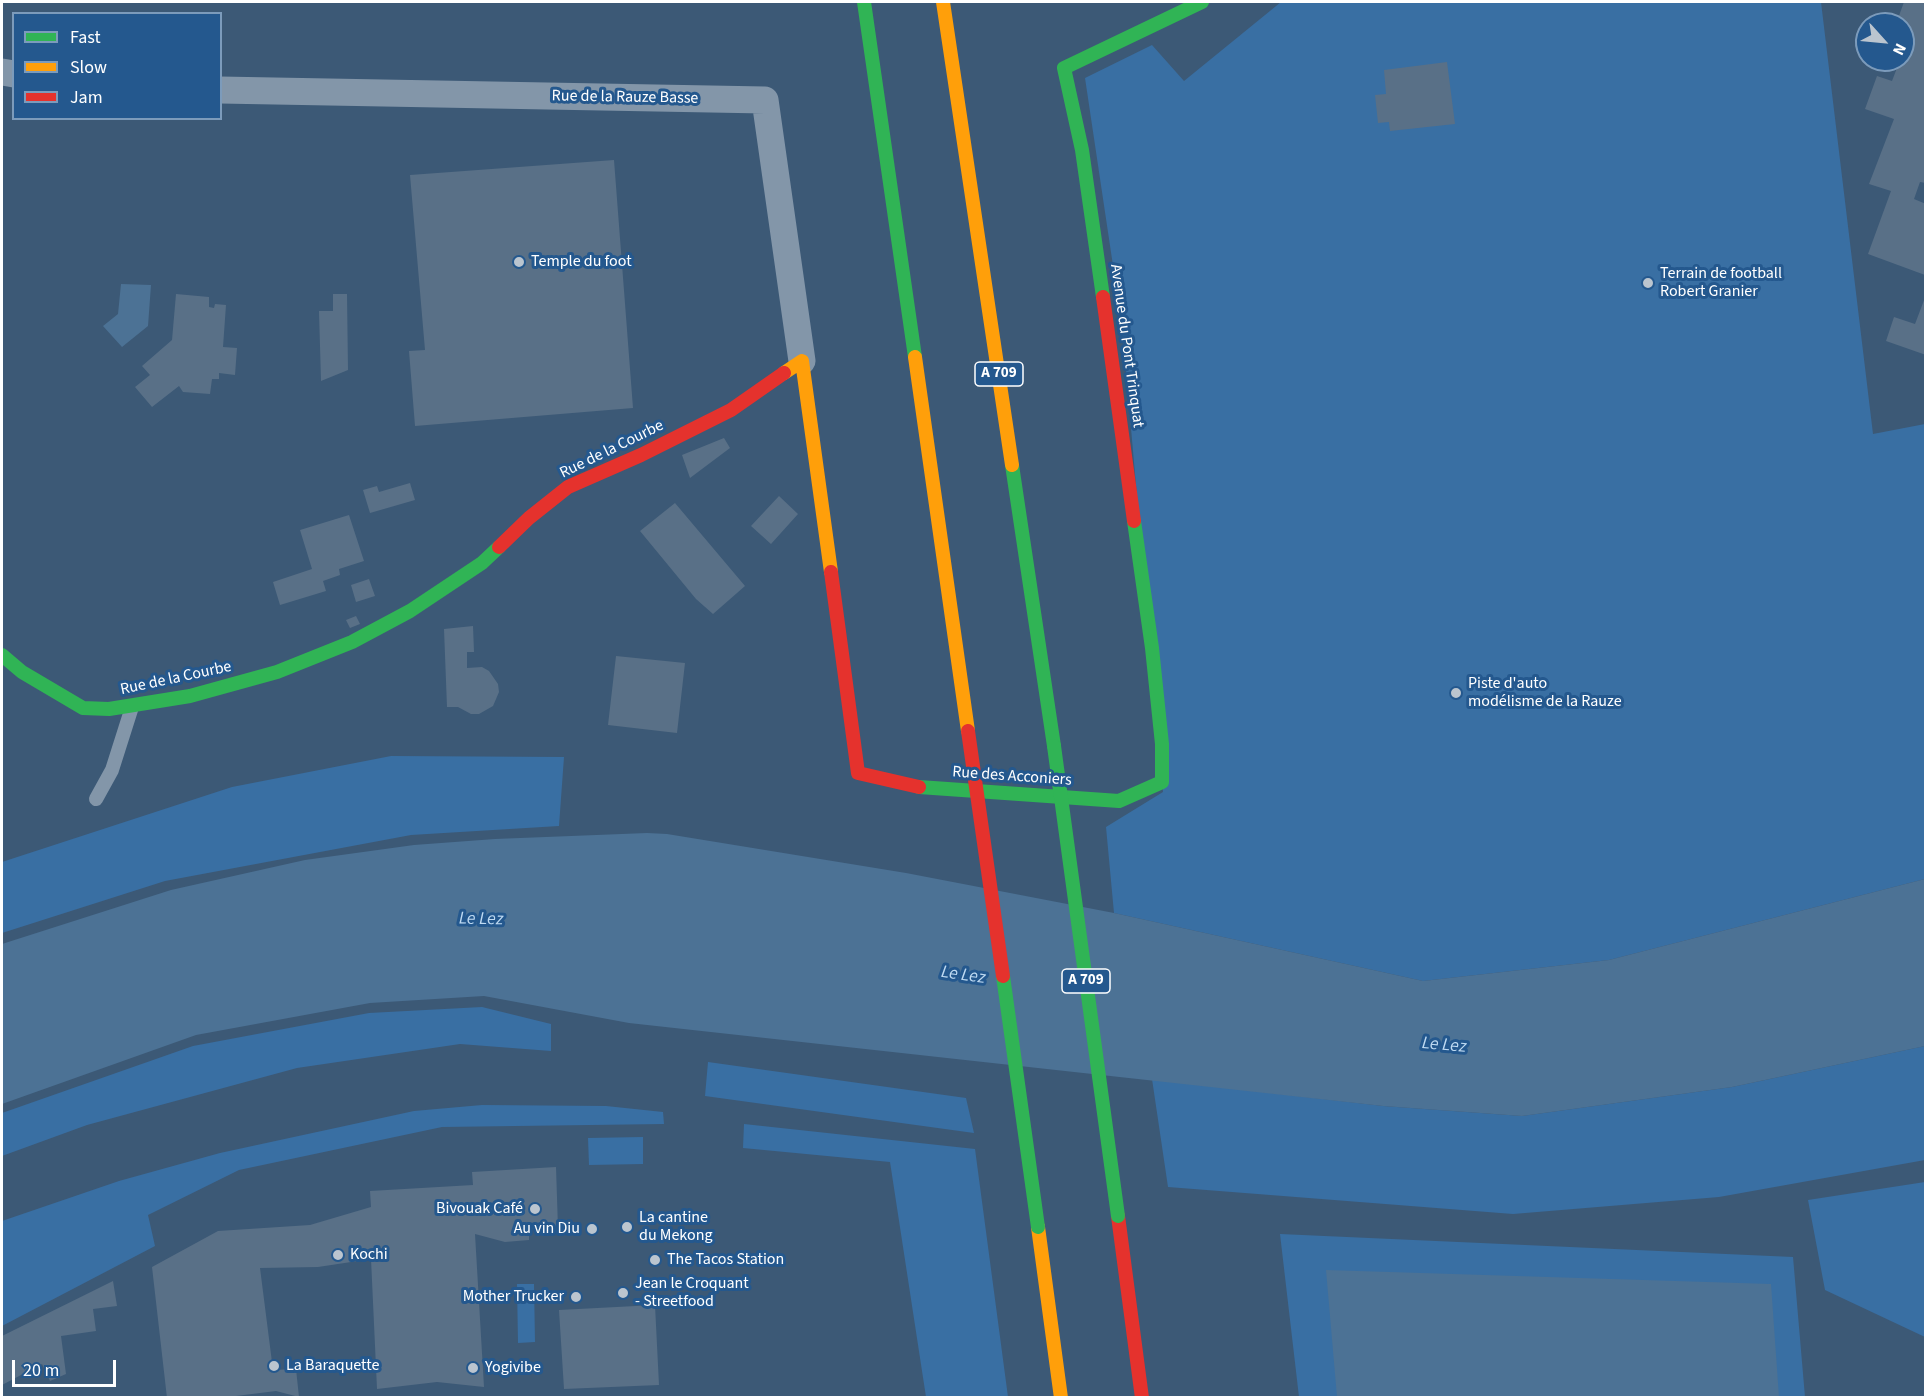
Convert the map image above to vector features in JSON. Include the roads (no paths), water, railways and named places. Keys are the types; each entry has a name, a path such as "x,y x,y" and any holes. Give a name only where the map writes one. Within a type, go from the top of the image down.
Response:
{"main road":[{"path":"864,2 1062,1398"},
{"name":"A 709","path":"943,2 1054,746 1142,1398"},
{"name":"Avenue du Pont Trinquat","path":"1162,782 1162,744 1152,648 1082,150 1064,68 1202,2"},
{"name":"Rue des Acconiers","path":"802,361 858,773 916,788 1119,801 1162,782"},
{"name":"Rue de la Courbe","path":"2,655 22,672 83,708 109,709 190,696 277,672 352,642 410,611 482,562 568,487 641,455 730,410 802,361"}],"street":[{"name":"Rue de la Rauze Basse","path":"222,90 765,100 802,361"}],"lane":[{"path":"96,799 112,770 133,705"}],"water":[{"path":"121,284 151,285 148,326 122,347 103,326 118,314"},
{"name":"Le Lez","path":"667,834 906,873 1114,913 1423,981 1609,960 1925,879 1925,1046 1732,1087 1522,1116 1383,1106 629,1023 484,996 370,1003 196,1035 2,1104 2,944 171,890 305,860 414,845 495,839"},
{"path":"1326,1270 1771,1284 1779,1397 1337,1397"}],"place":[{"name":"Temple du foot","path":"519,262"},
{"name":"Terrain de football Robert Granier","path":"1648,283"},
{"name":"Piste d'auto modélisme de la Rauze","path":"1456,693"},
{"name":"Bivouak Café","path":"535,1209"},
{"name":"La cantine du Mekong","path":"627,1227"},
{"name":"Au vin Diu","path":"592,1229"},
{"name":"Kochi","path":"338,1255"},
{"name":"The Tacos Station","path":"655,1260"},
{"name":"Jean le Croquant - Streetfood","path":"623,1293"},
{"name":"Mother Trucker","path":"576,1297"},
{"name":"La Baraquette","path":"274,1366"},
{"name":"Yogivibe","path":"473,1368"}]}
